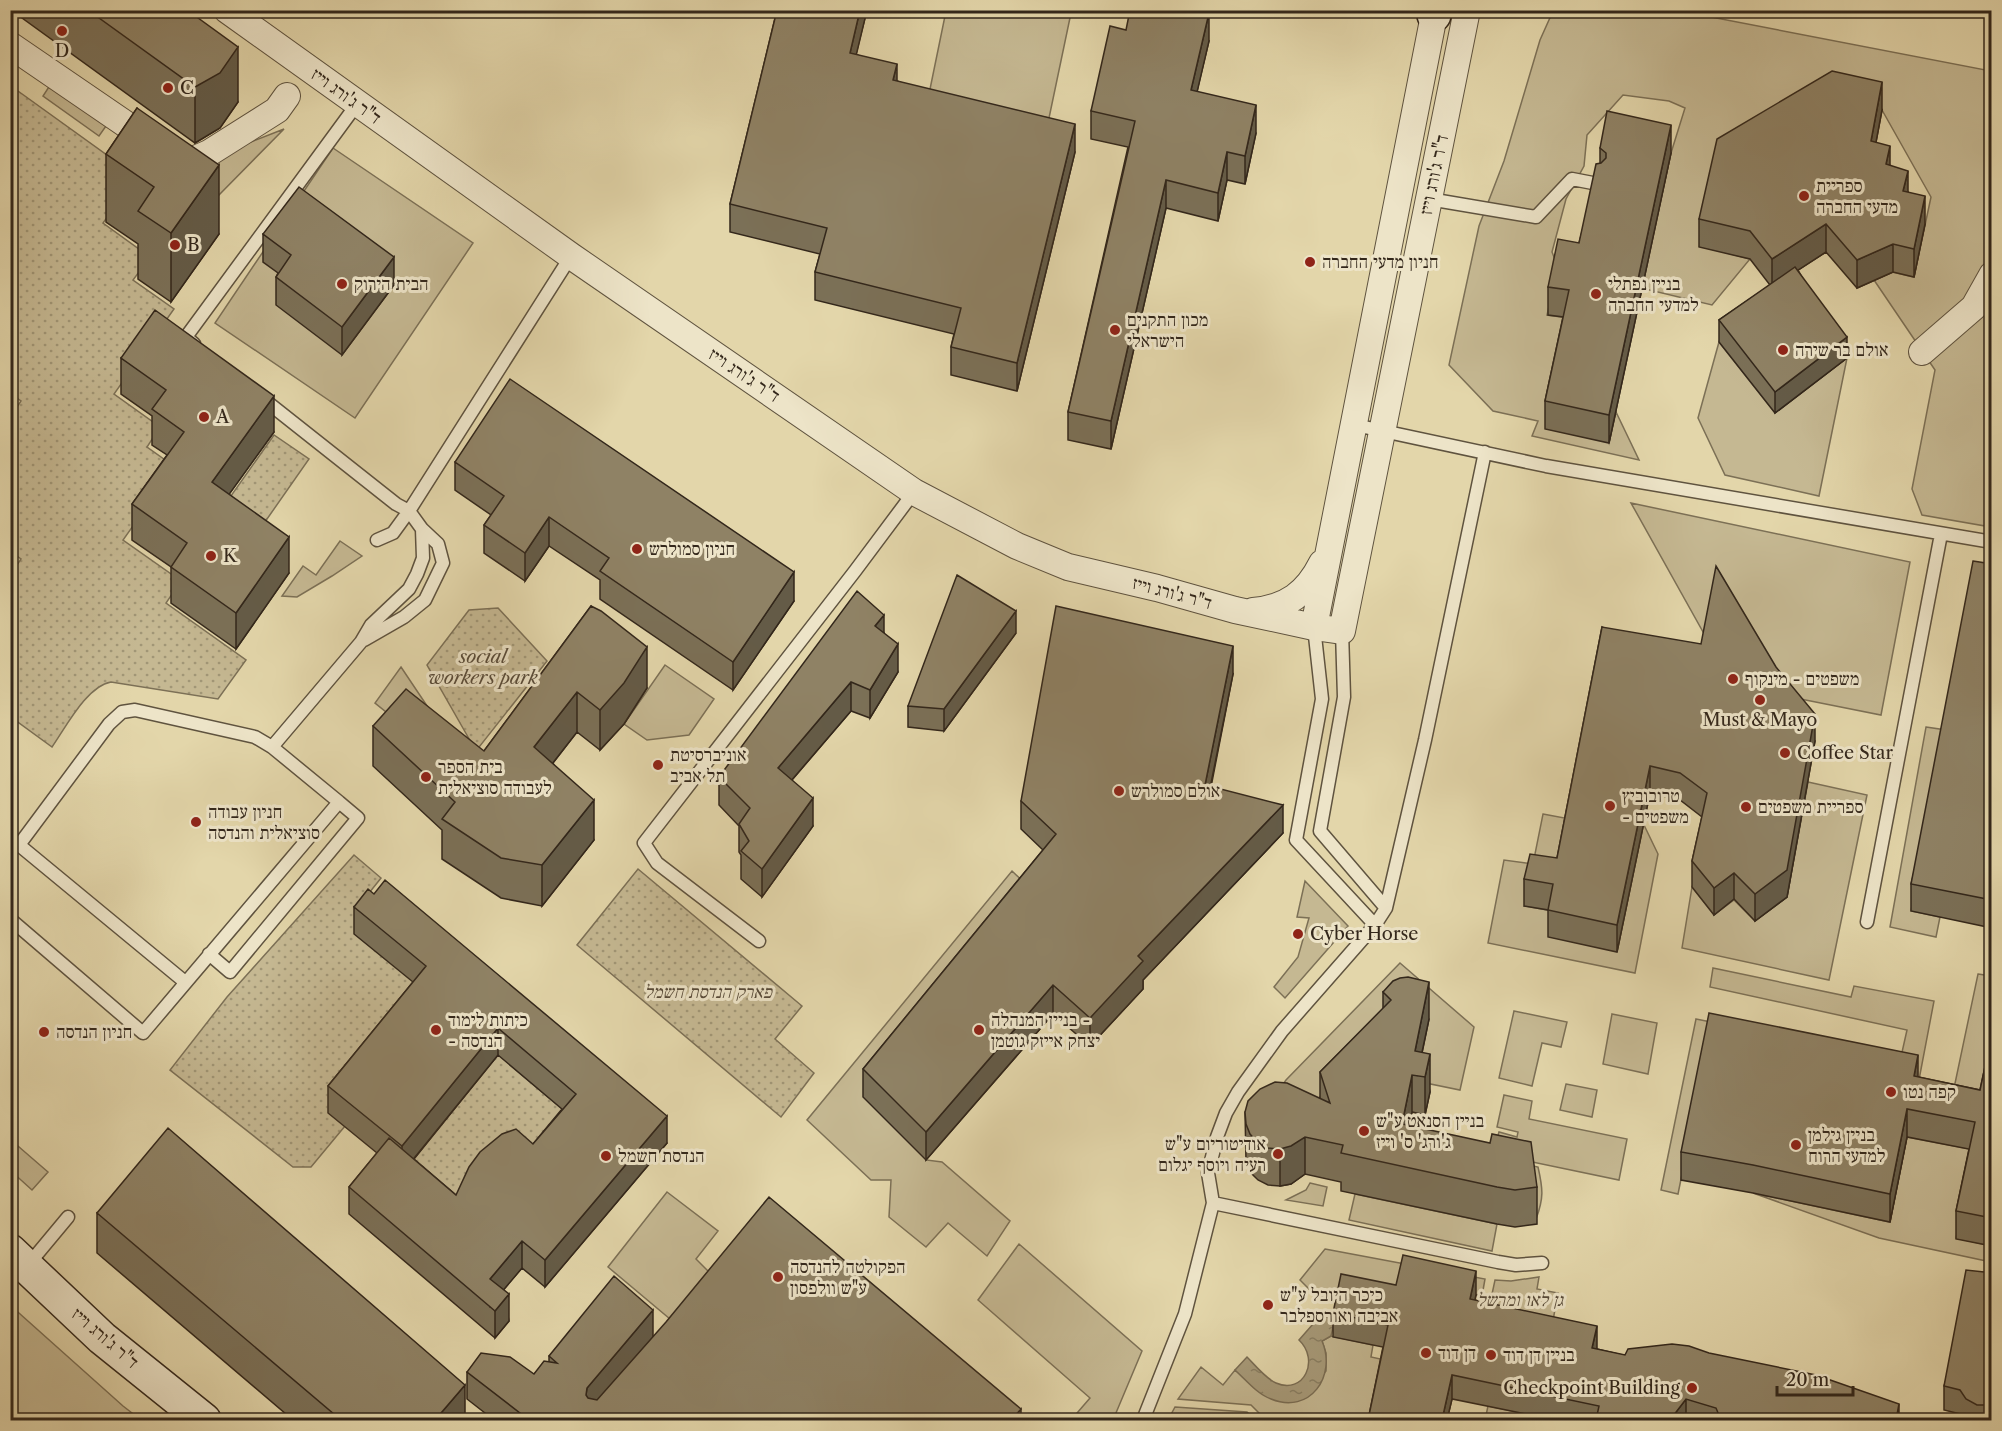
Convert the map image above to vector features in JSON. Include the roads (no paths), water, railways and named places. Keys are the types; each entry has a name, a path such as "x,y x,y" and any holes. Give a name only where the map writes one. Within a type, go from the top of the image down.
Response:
{"street":[{"name":"ד\"ר ג'ורג וייז","path":"240,14 357,105 571,256 914,492 1049,560 1235,610 1342,631 1467,10"},
{"name":"ד\"ר ג'ורג וייז","path":"1314,627 1434,12"},
{"path":"10,45 184,164 209,153 277,110 287,96"},
{"path":"1922,352 1974,307 1992,275"},
{"path":"1235,610 1255,611 1295,598 1316,574 1333,538"},
{"name":"ד\"ר ג'ורג וייז","path":"19,1258 102,1338 204,1420"}],"lane":[{"path":"205,352 186,338 357,105"},
{"path":"1429,199 1536,217 1572,179 1598,184"},
{"path":"377,540 393,533 409,511 571,256"},
{"path":"251,389 396,504 409,511 422,529 438,544 443,564 425,600 404,617 361,642"},
{"path":"1355,425 1546,466 1992,543"},
{"path":"1143,1420 1185,1314 1214,1203 1208,1173 1226,1113 1238,1092 1282,1031 1375,925 1386,908 1425,740 1485,452"},
{"path":"759,941 657,863 644,843 914,492"},
{"path":"272,747 361,642 371,625 409,589 423,558 422,529"},
{"path":"1867,922 1941,534"},
{"path":"1314,627 1322,699 1296,840 1375,925"},
{"path":"1342,631 1344,697 1320,831 1386,908"},
{"path":"185,982 19,845 109,724 122,712 135,710 255,737 272,747 358,818 230,972 209,954"},
{"path":"10,919 143,1033 339,802"},
{"path":"1214,1203 1498,1262 1516,1265 1542,1263"},
{"path":"19,1258 68,1216"}],"water":[{"path":"1320,1316 1335,1319 1331,1336 1322,1341 1326,1354 1323,1379 1308,1397 1298,1402 1285,1403 1271,1399 1256,1390 1235,1370 1247,1357 1264,1375 1276,1383 1286,1385 1301,1380 1306,1374 1308,1357 1299,1340"}],"place":[{"name":"D","path":"62,31"},
{"name":"C","path":"168,88"},
{"name":"ספריית מדעי החברה","path":"1804,196"},
{"name":"B","path":"175,245"},
{"name":"חניון מדעי החברה","path":"1310,262"},
{"name":"הבית הירוק","path":"342,284"},
{"name":"בניין נפתלי למדעי החברה","path":"1596,294"},
{"name":"מכון התקנים הישראלי","path":"1115,330"},
{"name":"אולם בר שירה","path":"1783,350"},
{"name":"A","path":"204,417"},
{"name":"חניון סמולרש","path":"637,549"},
{"name":"K","path":"211,556"},
{"name":"משפטים - מינקוף","path":"1733,679"},
{"name":"Must & Mayo","path":"1760,700"},
{"name":"Coffee Star","path":"1785,753"},
{"name":"אוניברסיטת תל אביב","path":"658,765"},
{"name":"בית הספר לעבודה סוציאלית","path":"426,777"},
{"name":"אולם סמולרש","path":"1119,791"},
{"name":"טרובוביץ - משפטים","path":"1610,806"},
{"name":"ספריית משפטים","path":"1746,807"},
{"name":"חניון עבודה סוציאלית והנדסה","path":"196,822"},
{"name":"Cyber Horse","path":"1298,934"},
{"name":"כיתות לימוד - הנדסה","path":"436,1030"},
{"name":"בניין המנהלה - יצחק אייזק גוטמן","path":"979,1030"},
{"name":"חניון הנדסה","path":"44,1032"},
{"name":"קפה נטו","path":"1891,1092"},
{"name":"בניין הסנאט ע\"ש ג'ורג' ס' וייז","path":"1364,1131"},
{"name":"בניין גילמן למדעי הרוח","path":"1796,1145"},
{"name":"אודיטוריום ע\"ש רעיה ויוסף יגלום","path":"1278,1154"},
{"name":"הנדסת חשמל","path":"606,1156"},
{"name":"הפקולטה להנדסה ע\"ש וולפסון","path":"778,1277"},
{"name":"כיכר היובל ע\"ש אביבה ואורספלבר","path":"1268,1305"},
{"name":"דן דוד","path":"1426,1353"},
{"name":"בניין דן דוד","path":"1491,1355"},
{"name":"Checkpoint Building","path":"1692,1388"}],"park label":[{"name":"social workers park","path":"483,667"},
{"name":"פארק הנדסת חשמל","path":"708,992"},
{"name":"גן לאו ומרשל","path":"1520,1300"}]}
